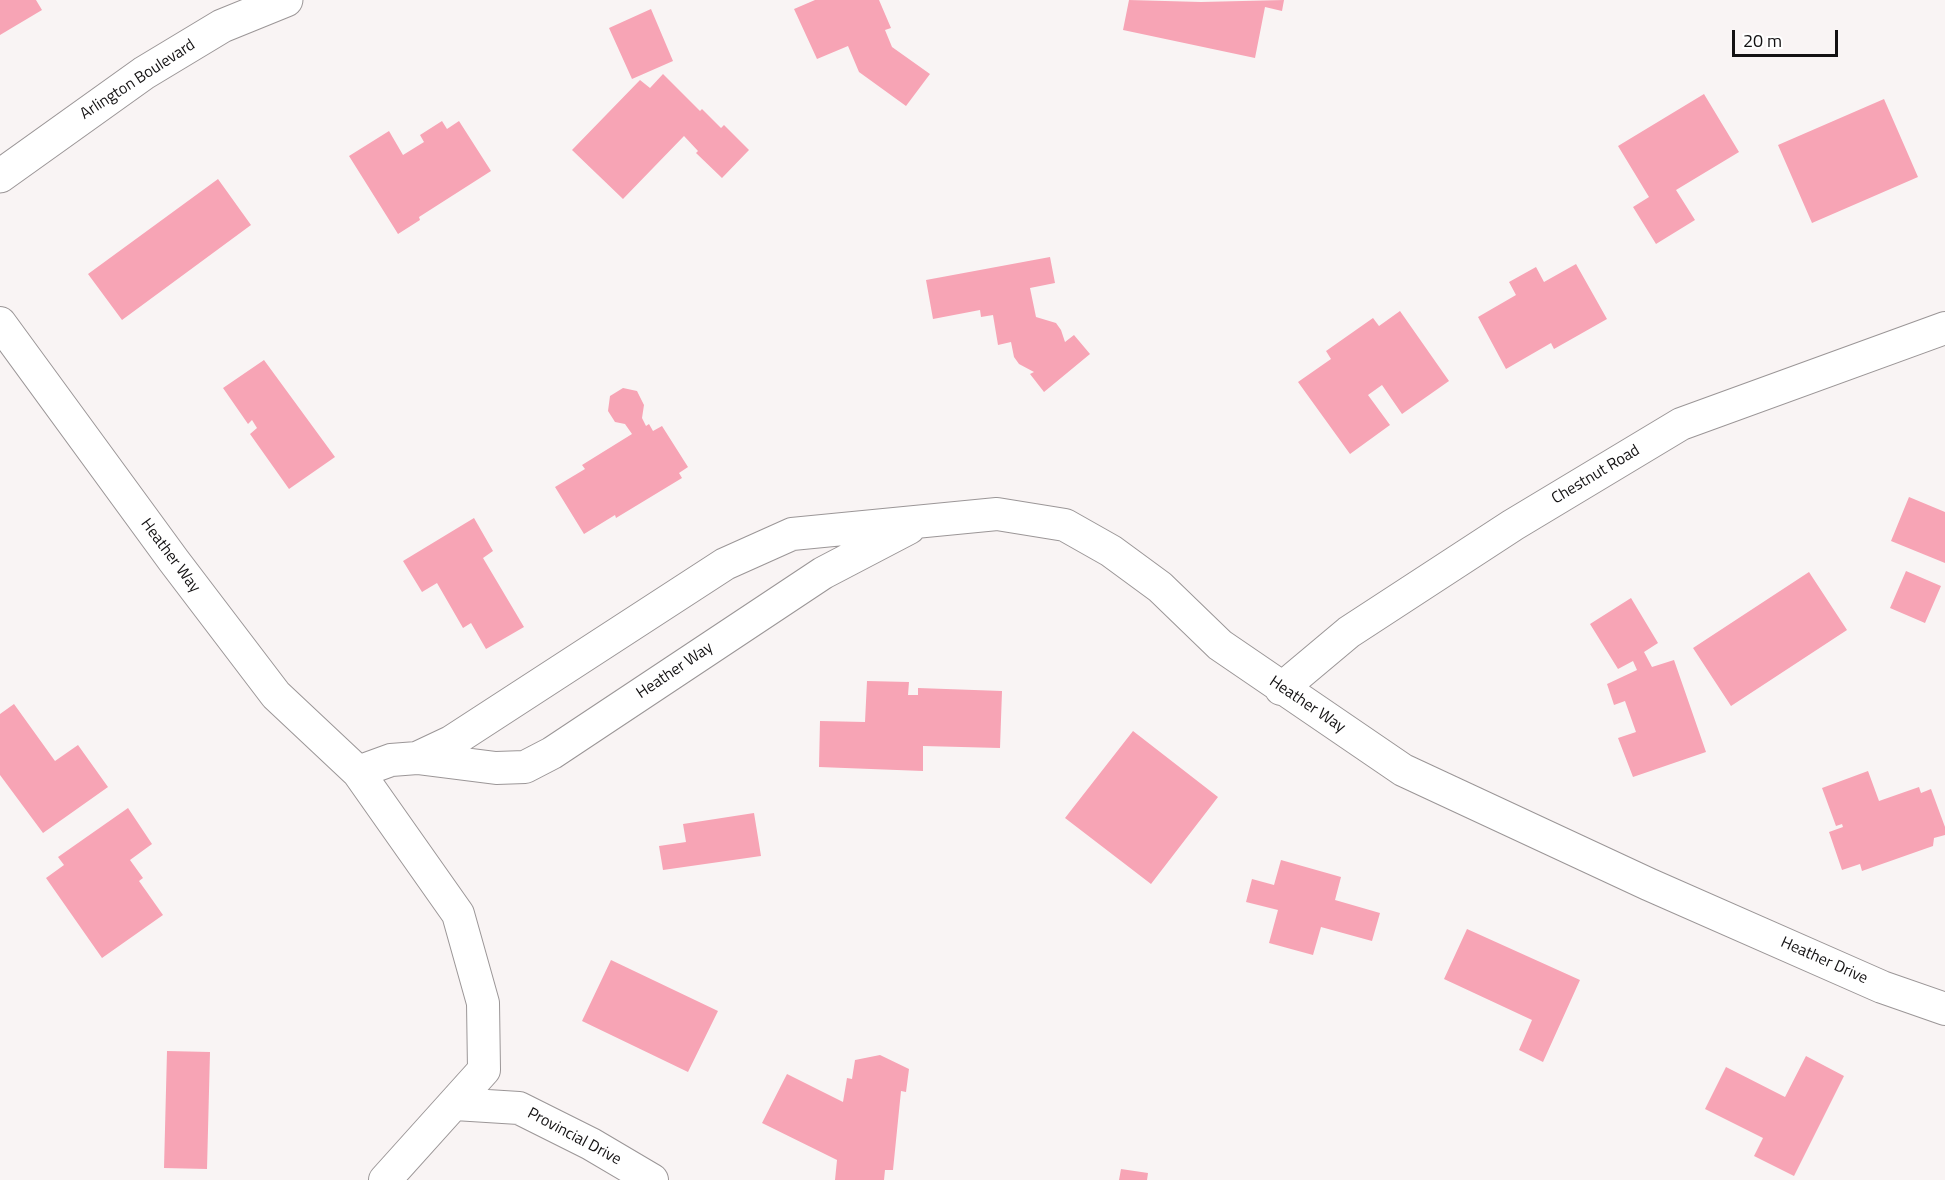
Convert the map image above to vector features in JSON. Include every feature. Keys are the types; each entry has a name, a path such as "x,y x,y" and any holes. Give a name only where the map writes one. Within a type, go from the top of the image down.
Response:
{"street":[{"name":"Arlington Boulevard","path":"0,176 144,72 222,26 286,0"},
{"name":"Heather Way","path":"0,323 174,561 276,695 358,772 458,914 483,1003 484,1070 385,1180"},
{"name":"Chestnut Road","path":"1281,689 1349,632 1513,525 1681,424 1945,328"},
{"name":"Heather Way","path":"417,758 451,742 725,564 792,534 997,514 1065,525 1111,551 1160,587 1221,645 1281,689 1403,770 1551,841 1705,909"},
{"name":"Heather Way","path":"358,772 391,760 417,758 496,768 525,767 552,753 823,573 921,522"},
{"name":"Heather Drive","path":"1705,909 1882,987 1945,1009"},
{"name":"Provincial Drive","path":"455,1104 519,1108 591,1144 652,1180"}],"building":[{"path":"0,0 36,0 42,10 0,35"},
{"path":"815,0 879,0 891,28 885,30 892,47 930,74 906,106 859,72 848,46 817,59 794,9"},
{"path":"1129,0 1201,2 1284,0 1282,11 1265,7 1255,58 1123,30"},
{"path":"651,9 673,61 632,79 609,28"},
{"path":"663,74 700,111 702,109 721,128 724,125 749,150 722,178 696,153 698,151 684,136 623,199 572,150 640,80 650,88"},
{"path":"1704,94 1739,152 1676,190 1695,220 1656,244 1633,207 1649,197 1618,146"},
{"path":"1884,99 1918,177 1812,223 1778,145"},
{"path":"442,121 447,129 459,121 491,171 419,217 420,220 398,234 349,156 389,131 403,155 424,142 420,135"},
{"path":"218,179 251,225 122,320 88,274"},
{"path":"1050,257 1055,283 1030,288 1036,317 1056,323 1065,342 1074,335 1090,354 1044,392 1030,374 1034,372 1019,364 1014,357 1011,342 998,345 993,315 981,317 980,310 933,319 926,280"},
{"path":"1576,264 1607,319 1554,349 1551,343 1506,369 1478,317 1516,295 1509,282 1536,267 1544,282"},
{"path":"1400,311 1449,381 1402,414 1382,385 1368,395 1390,425 1350,454 1298,382 1331,359 1326,351 1373,318 1379,326"},
{"path":"264,360 335,457 289,489 250,434 257,428 252,420 248,424 223,388"},
{"path":"623,388 637,391 644,405 642,418 646,426 649,424 653,431 662,426 688,467 679,473 682,478 616,518 615,515 584,534 555,487 585,469 582,465 632,434 625,424 615,422 608,411 610,396"},
{"path":"1909,497 1945,512 1945,563 1891,541"},
{"path":"474,518 493,551 483,558 524,627 486,649 471,623 463,628 437,583 422,592 403,561"},
{"path":"1906,571 1941,586 1925,623 1890,608"},
{"path":"1809,572 1847,630 1731,706 1693,648"},
{"path":"1631,598 1658,643 1644,652 1652,667 1674,660 1706,752 1633,777 1618,738 1636,732 1625,701 1614,705 1607,684 1637,670 1633,661 1618,669 1590,624"},
{"path":"867,681 909,682 908,695 918,695 918,688 1002,691 1000,748 923,746 923,771 819,767 820,721 865,722"},
{"path":"14,704 55,761 78,745 108,787 43,833 0,775 0,714"},
{"path":"1133,731 1218,797 1151,884 1065,818"},
{"path":"1868,771 1879,801 1919,787 1921,793 1931,789 1945,827 1945,835 1934,838 1933,846 1862,871 1860,864 1842,870 1829,832 1843,827 1842,824 1836,826 1822,788"},
{"path":"128,808 152,844 130,860 143,878 139,881 163,915 102,958 46,878 64,865 58,857"},
{"path":"754,813 761,856 663,870 659,846 686,842 683,824"},
{"path":"1281,860 1341,877 1335,900 1380,913 1372,941 1321,927 1313,955 1269,943 1278,910 1246,902 1252,879 1274,885"},
{"path":"1467,929 1580,980 1543,1062 1519,1050 1532,1020 1444,979"},
{"path":"611,960 718,1011 688,1072 582,1021"},
{"path":"167,1051 210,1052 207,1169 164,1168"},
{"path":"880,1055 909,1069 906,1092 901,1091 893,1170 885,1170 884,1180 835,1180 837,1160 762,1123 787,1074 843,1102 847,1078 852,1079 855,1060"},
{"path":"1806,1056 1844,1076 1794,1176 1754,1156 1763,1138 1705,1109 1726,1067 1785,1097"},
{"path":"1121,1169 1148,1173 1147,1180 1119,1180"}]}
